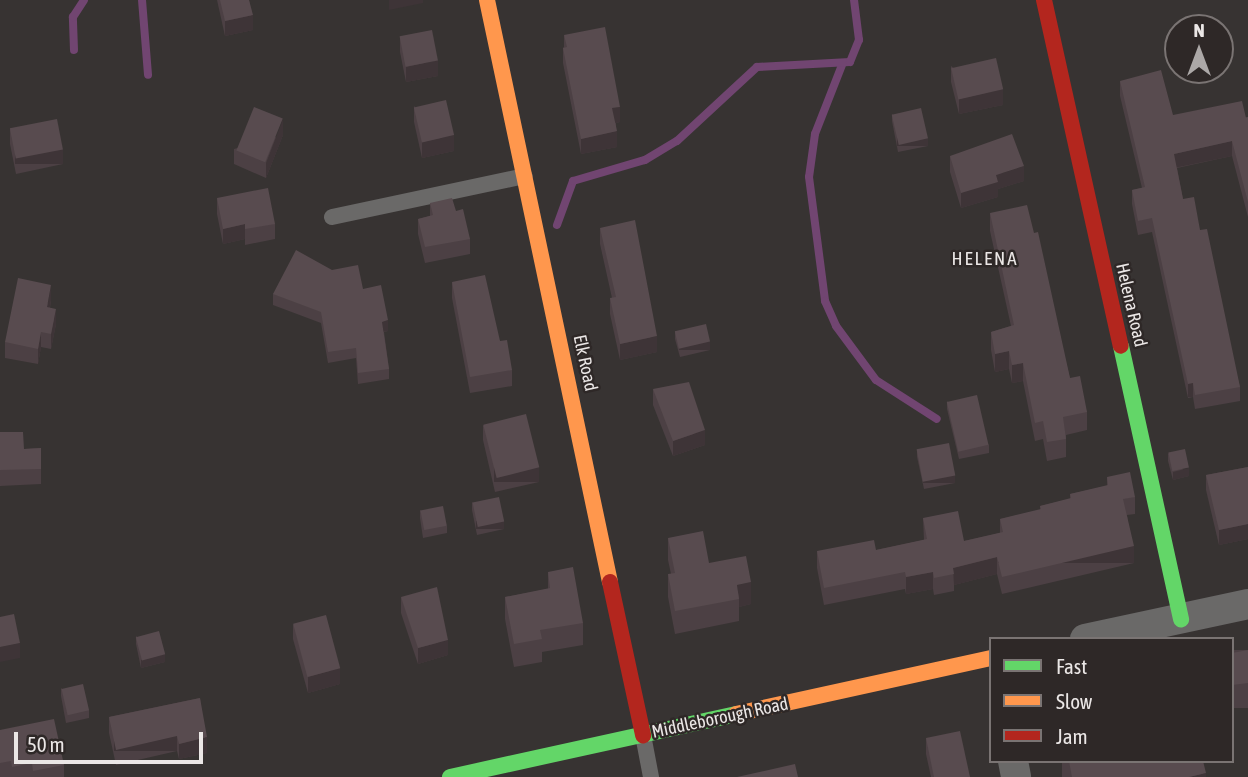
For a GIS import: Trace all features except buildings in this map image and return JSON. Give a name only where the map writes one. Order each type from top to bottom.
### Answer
[{"type":"street","name":"Elk Road","points":[[487,0],[643,735]]},
{"type":"street","name":"Helena Road","points":[[1044,0],[1181,619]]},
{"type":"street","points":[[1095,637],[1248,604]]},
{"type":"street","name":"Middleborough Road","points":[[450,777],[989,659]]},
{"type":"lane","points":[[332,217],[526,176]]},
{"type":"lane","points":[[643,735],[651,777]]},
{"type":"waterway","points":[[74,50],[73,17],[84,0]]},
{"type":"waterway","points":[[142,0],[148,75]]},
{"type":"waterway","points":[[557,225],[573,181],[645,160],[677,141],[757,67],[850,62],[859,40],[854,0]]},
{"type":"waterway","points":[[842,65],[815,134],[809,177],[825,301],[836,326],[876,380],[937,419]]},
{"type":"traffic: fast","points":[[1121,346],[1181,619]]},
{"type":"traffic: fast","points":[[450,777],[736,714]]},
{"type":"traffic: slow","points":[[487,0],[610,582]]},
{"type":"traffic: slow","points":[[736,714],[989,658]]},
{"type":"traffic: jam","points":[[1044,0],[1121,346]]},
{"type":"traffic: jam","points":[[610,582],[643,735]]},
{"type":"district","name":"HELENA","points":[[985,259]]}]
